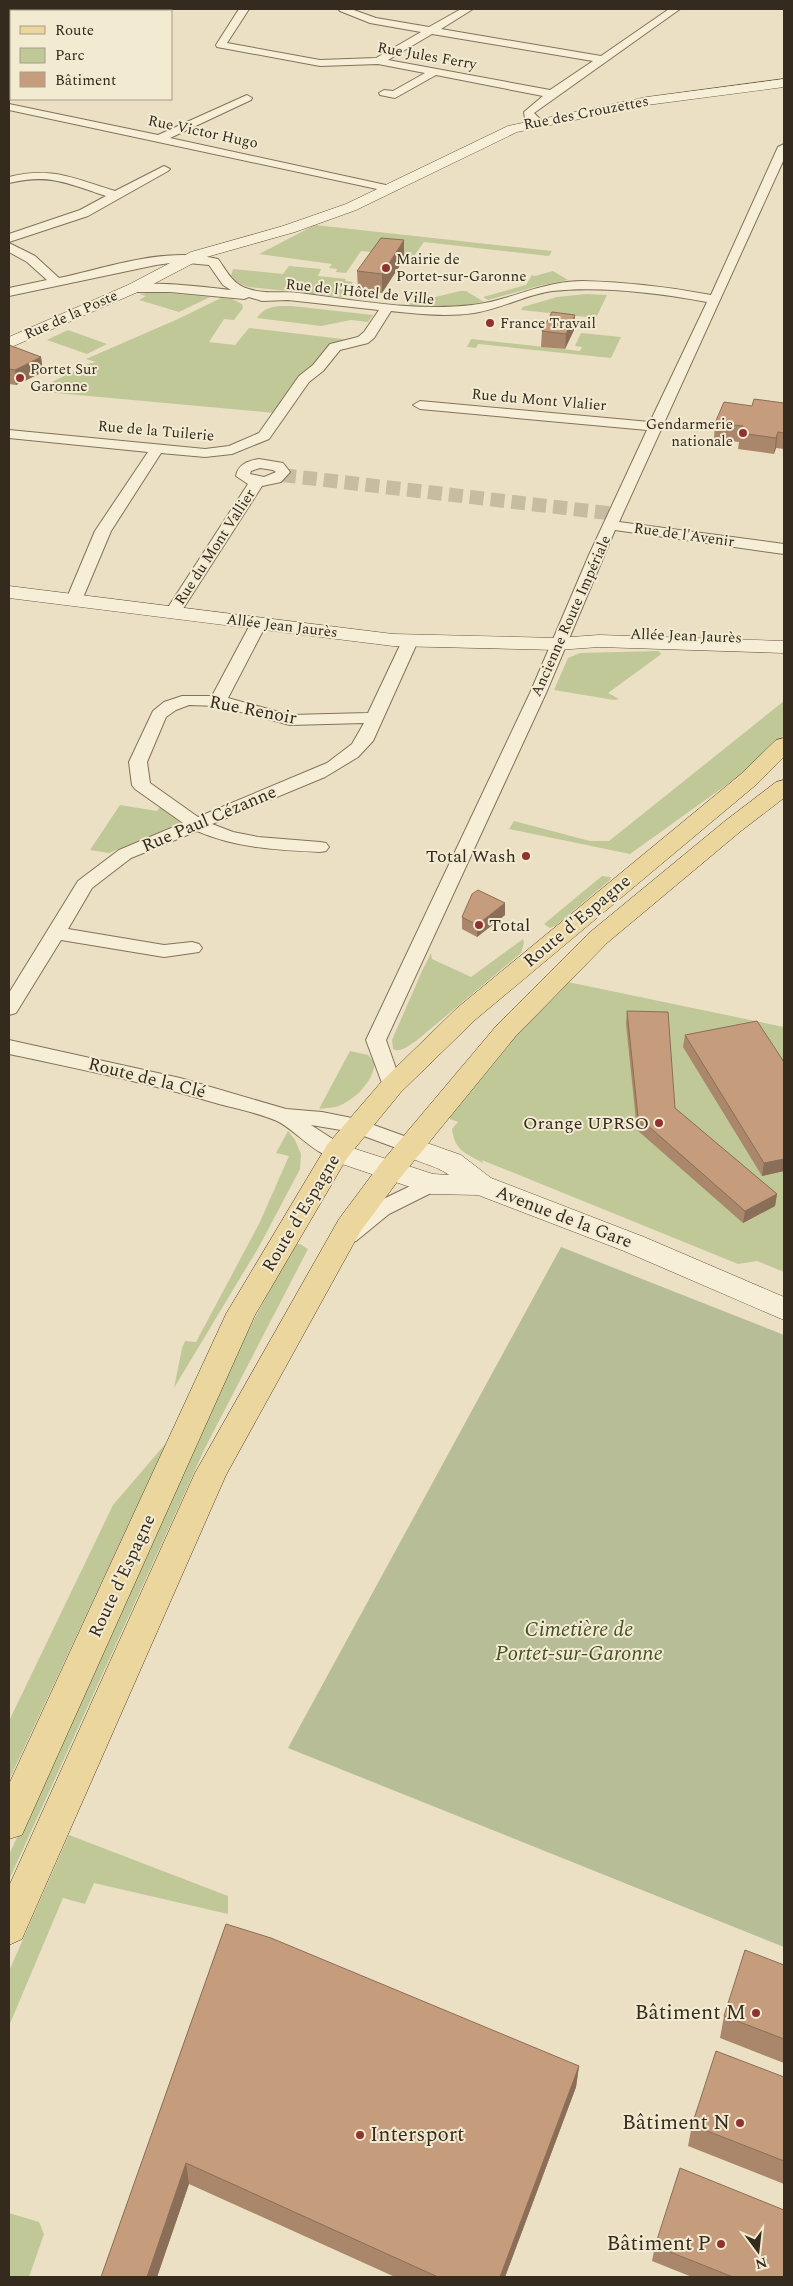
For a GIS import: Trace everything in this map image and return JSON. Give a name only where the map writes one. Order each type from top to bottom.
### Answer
[{"type":"main road","name":"Route d'Espagne","points":[[9,1823],[241,1314],[337,1152],[392,1086],[466,1014],[684,831],[749,779],[784,745]]},
{"type":"main road","name":"Route d'Espagne","points":[[9,1927],[211,1473],[349,1226],[410,1146],[506,1031],[598,938],[733,826],[784,787]]},
{"type":"street","name":"Rue Jules Ferry","points":[[244,9],[221,45],[320,63],[378,61],[552,94]]},
{"type":"street","points":[[343,9],[374,21],[602,59]]},
{"type":"street","points":[[378,61],[468,9]]},
{"type":"street","points":[[538,122],[529,116],[529,112],[675,9]]},
{"type":"street","points":[[384,93],[395,95],[434,72]]},
{"type":"street","name":"Rue des Crouzettes","points":[[9,292],[163,260],[191,265],[351,207],[513,129],[538,122],[680,95],[784,84]]},
{"type":"street","points":[[160,138],[247,98]]},
{"type":"street","name":"Rue Victor Hugo","points":[[9,107],[361,181],[391,189]]},
{"type":"street","name":"Ancienne Route Impériale","points":[[392,1086],[376,1040],[538,693],[557,644],[714,299],[780,166],[784,147]]},
{"type":"street","points":[[9,238],[84,214],[164,169]]},
{"type":"street","points":[[9,180],[29,175],[51,175],[115,195]]},
{"type":"street","name":"Rue des Crouzettes","points":[[218,266],[242,257],[289,229]]},
{"type":"street","points":[[9,247],[31,259],[56,282]]},
{"type":"street","points":[[191,265],[206,260],[218,266]]},
{"type":"street","name":"Rue de la Poste","points":[[9,343],[134,288],[174,268],[191,265]]},
{"type":"street","name":"Rue des Crouzettes","points":[[130,266],[174,268]]},
{"type":"street","name":"Rue de l'Hôtel de Ville","points":[[218,266],[221,276],[227,282],[238,289],[262,297]]},
{"type":"street","name":"Rue de la Poste","points":[[134,288],[197,275],[218,266]]},
{"type":"street","name":"Rue de l'Hôtel de Ville","points":[[205,280],[231,294]]},
{"type":"street","name":"Rue de l'Hôtel de Ville","points":[[134,288],[170,288],[262,297],[286,302],[386,310],[432,317],[469,315],[559,291],[589,290],[678,298],[714,299]]},
{"type":"street","name":"Rue de la Tuilerie","points":[[9,434],[205,454],[217,453],[258,440],[268,432],[304,379],[318,368],[335,347],[363,340],[369,335],[386,310]]},
{"type":"street","name":"Rue du Mont Vlalier","points":[[420,405],[656,427]]},
{"type":"street","points":[[74,600],[102,531],[157,448]]},
{"type":"street","name":"Rue du Mont Vallier","points":[[173,612],[257,482]]},
{"type":"street","name":"Rue de l'Avenir","points":[[611,525],[784,549]]},
{"type":"street","name":"Rue de l'Avenir","points":[[758,545],[784,533]]},
{"type":"street","name":"Allée Jean Jaurès","points":[[9,592],[410,641],[557,644],[600,641],[784,646]]},
{"type":"street","points":[[218,701],[259,623]]},
{"type":"street","name":"Rue Paul Cézanne","points":[[9,1009],[85,885],[125,854],[337,766],[354,753],[364,741],[410,641]]},
{"type":"street","name":"Rue Renoir","points":[[320,846],[285,845],[221,834],[198,824],[141,785],[138,762],[159,715],[170,706],[188,700],[218,701],[290,720],[375,718]]},
{"type":"street","points":[[56,933],[164,951],[192,948]]},
{"type":"street","name":"Route de la Clé","points":[[9,1047],[180,1085],[285,1116],[362,1121],[410,1146]]},
{"type":"street","name":"Route de la Clé","points":[[285,1116],[337,1152]]},
{"type":"street","points":[[410,1146],[450,1162],[481,1185]]},
{"type":"street","name":"Avenue de la Gare","points":[[337,1152],[430,1184],[481,1185],[634,1244],[784,1310]]},
{"type":"street","name":"Route d'Espagne","points":[[340,1242],[381,1209],[430,1184]]},
{"type":"green space","points":[[19,9],[113,9],[110,10],[14,10]]},
{"type":"green space","points":[[9,11],[10,11],[9,46]]},
{"type":"green space","points":[[315,225],[552,251],[549,256],[424,242],[414,256],[361,251],[346,273],[336,272],[337,269],[329,268],[332,264],[259,254]]},
{"type":"green space","points":[[289,266],[321,269],[318,276],[346,279],[345,281],[353,282],[342,297],[249,287],[238,283],[231,276],[233,269],[283,274]]},
{"type":"green space","points":[[553,271],[568,280],[488,300],[483,297],[526,285],[532,275],[535,276]]},
{"type":"green space","points":[[466,291],[484,302],[447,308],[409,305],[411,303]]},
{"type":"green space","points":[[156,292],[210,297],[179,312],[139,300],[146,296],[139,294]]},
{"type":"green space","points":[[586,294],[607,295],[596,318],[521,310],[523,307],[557,297]]},
{"type":"green space","points":[[221,298],[232,299],[242,304],[243,308],[234,320],[224,319],[209,342],[235,345],[249,328],[351,340],[336,343],[275,413],[34,391],[88,364],[96,362],[86,359]]},
{"type":"green space","points":[[292,306],[373,315],[368,322],[351,320],[321,326],[257,318],[269,308]]},
{"type":"green space","points":[[68,330],[107,344],[87,354],[47,340]]},
{"type":"green space","points":[[581,333],[621,337],[611,358],[478,344],[476,348],[467,347],[471,339],[580,351],[582,347],[575,346]]},
{"type":"green space","points":[[658,651],[661,653],[660,655],[608,693],[619,699],[614,700],[554,690],[568,658],[580,653]]},
{"type":"green space","points":[[784,701],[784,735],[750,768],[630,854],[509,829],[514,821],[590,841],[609,841]]},
{"type":"green space","points":[[120,805],[157,811],[160,807],[179,820],[180,823],[109,853],[90,850]]},
{"type":"green space","points":[[602,876],[611,877],[610,880],[555,926],[550,928],[544,924]]},
{"type":"green space","points":[[523,939],[524,943],[521,953],[416,1041],[402,1050],[393,1049],[392,1040],[431,953],[432,959],[471,977]]},
{"type":"green space","points":[[563,981],[784,1027],[784,1272],[757,1261],[738,1264],[482,1160],[483,1163],[466,1154],[458,1147],[452,1129],[458,1122],[445,1117]]},
{"type":"green space","points":[[350,1051],[368,1055],[375,1063],[371,1077],[362,1090],[343,1104],[336,1107],[319,1109]]},
{"type":"green space","points":[[288,1131],[295,1140],[301,1154],[300,1169],[260,1245],[174,1388],[185,1341],[196,1342],[259,1224],[289,1156],[276,1153]]},
{"type":"green space","points":[[294,1244],[300,1244],[308,1249],[205,1448],[9,1880],[9,1855],[243,1341]]},
{"type":"green space","name":"Cimetière de Portet-sur-Garonne","points":[[561,1247],[784,1335],[784,1947],[288,1748]]},
{"type":"green space","points":[[167,1442],[9,1780],[9,1721],[113,1505]]},
{"type":"green space","points":[[69,1835],[228,1896],[228,1914],[94,1883],[85,1904],[63,1898],[9,2026],[9,1971]]},
{"type":"green space","points":[[9,2213],[39,2222],[44,2234],[29,2277],[9,2277]]},
{"type":"building","points":[[381,238],[404,240],[382,274],[357,271]]},
{"type":"building","points":[[552,312],[575,315],[566,334],[542,331]]},
{"type":"building","points":[[9,345],[41,357],[15,370],[9,369]]},
{"type":"building","points":[[754,399],[784,403],[784,433],[778,432],[776,438],[740,433],[743,426],[715,423],[724,402],[752,406]]},
{"type":"building","points":[[478,890],[505,903],[477,925],[462,917],[472,894]]},
{"type":"building","points":[[627,1011],[668,1012],[675,1108],[777,1194],[745,1211],[638,1117]]},
{"type":"building","points":[[757,1021],[784,1062],[784,1159],[764,1163],[685,1035]]},
{"type":"building","name":"Intersport","points":[[226,1924],[271,1938],[579,2066],[500,2277],[438,2277],[186,2163],[147,2277],[101,2277]]},
{"type":"building","name":"Bâtiment M","points":[[745,1950],[784,1965],[784,2039],[724,2016]]},
{"type":"building","name":"Bâtiment N","points":[[716,2051],[784,2077],[784,2161],[692,2125]]},
{"type":"building","name":"Bâtiment P","points":[[680,2168],[784,2210],[784,2277],[733,2277],[655,2246]]},
{"type":"tunnel","points":[[282,475],[616,514]]},
{"type":"place","name":"Mairie de Portet-sur-Garonne","points":[[386,268]]},
{"type":"place","name":"France Travail","points":[[490,323]]},
{"type":"place","name":"Portet Sur Garonne","points":[[20,378]]},
{"type":"place","name":"Gendarmerie nationale","points":[[743,433]]},
{"type":"place","name":"Total Wash","points":[[526,856]]},
{"type":"place","name":"Total","points":[[479,925]]},
{"type":"place","name":"Orange UPRSO","points":[[659,1123]]},
{"type":"place","name":"Bâtiment M","points":[[756,2013]]},
{"type":"place","name":"Bâtiment N","points":[[740,2123]]},
{"type":"place","name":"Intersport","points":[[360,2135]]},
{"type":"place","name":"Bâtiment P","points":[[721,2244]]}]
